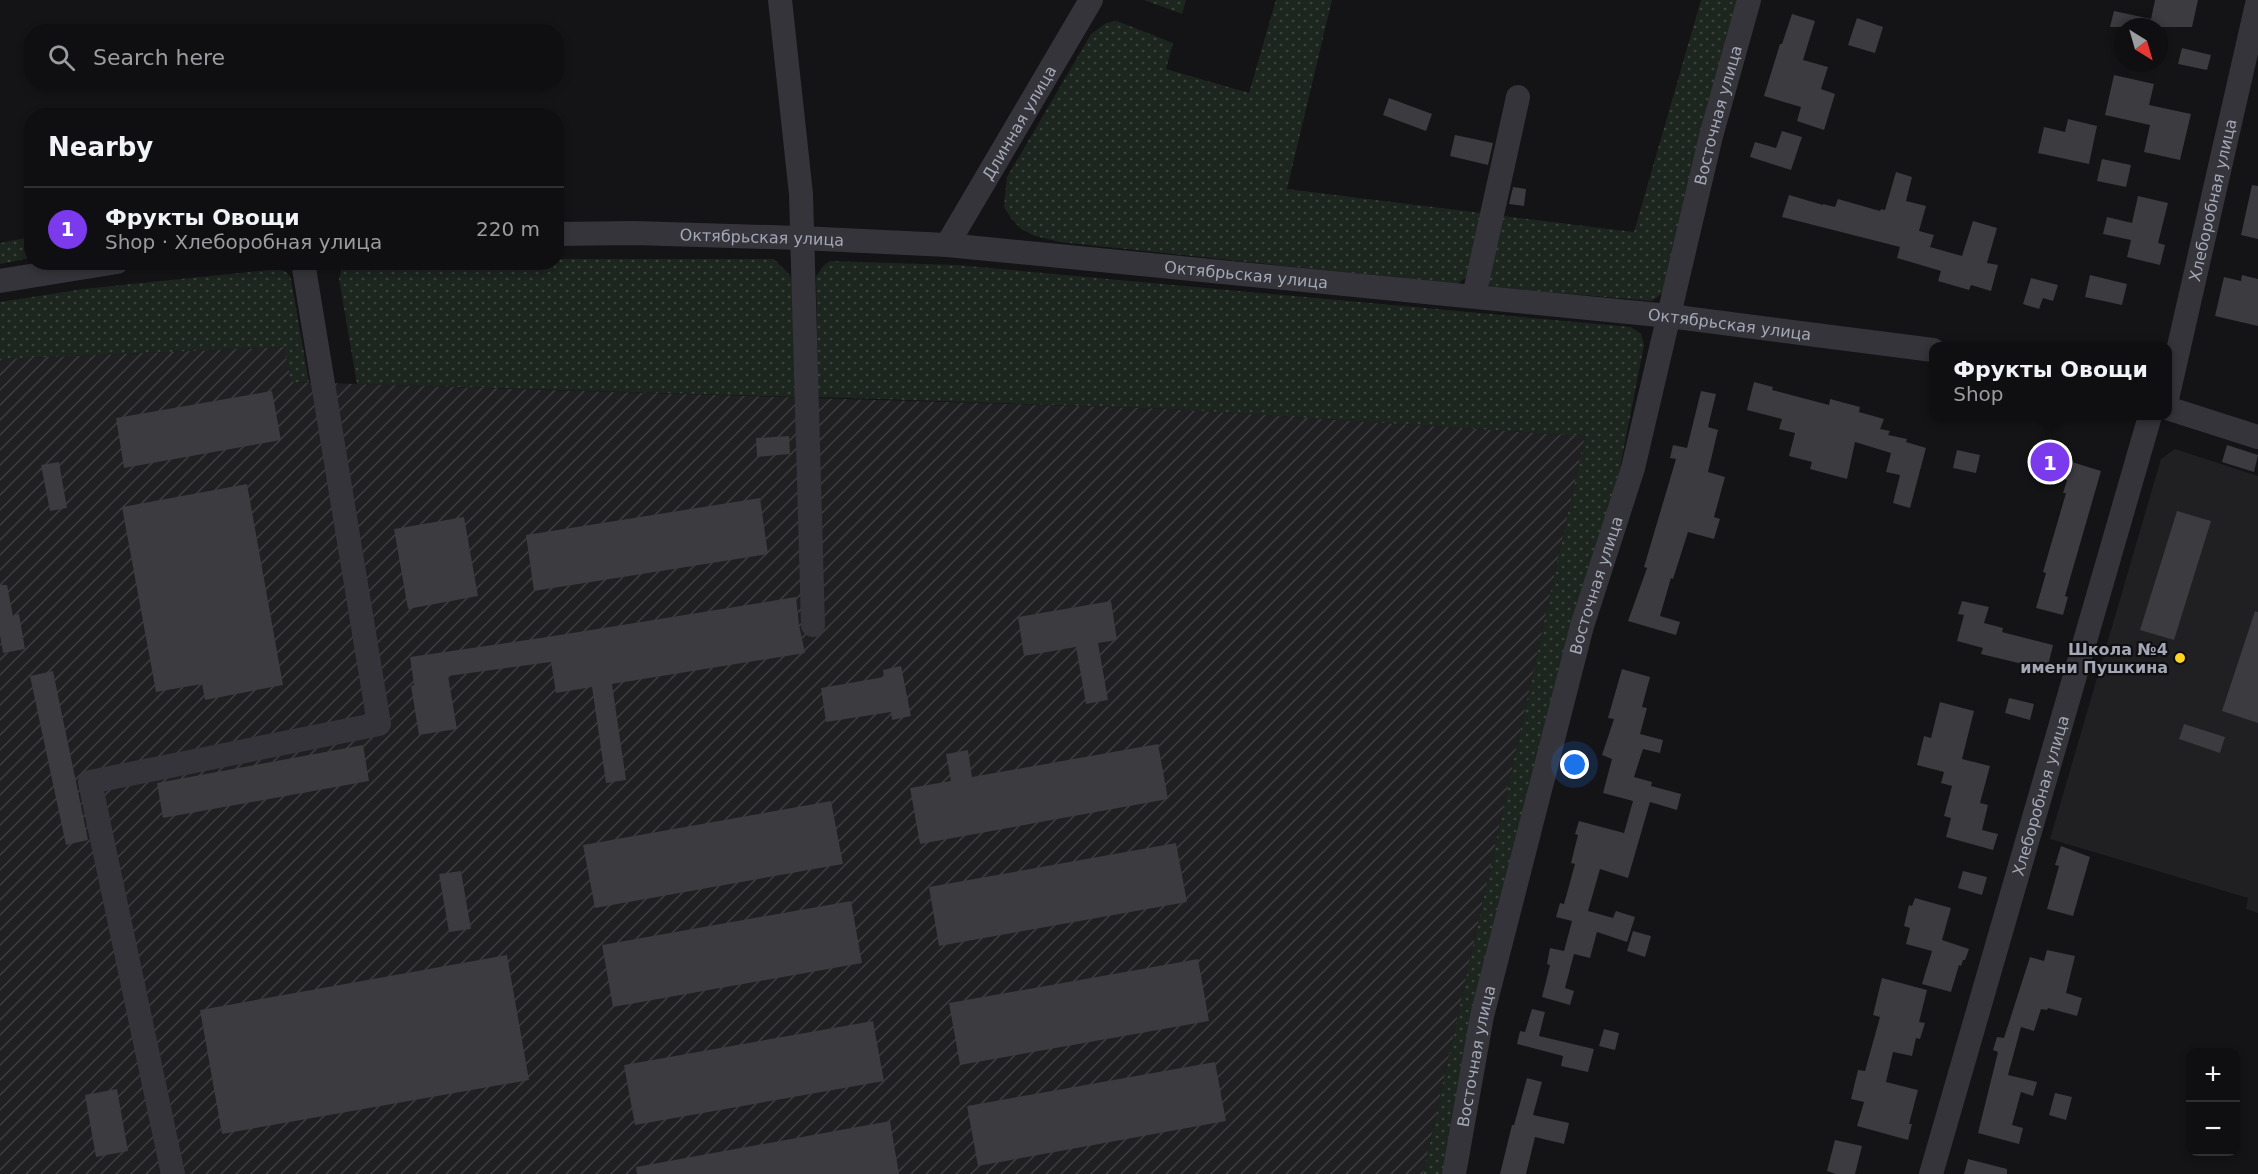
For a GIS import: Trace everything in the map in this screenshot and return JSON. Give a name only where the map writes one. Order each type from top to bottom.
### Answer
[{"type":"street","points":[[780,0],[801,194],[813,625]]},
{"type":"street","name":"Длинная улица","points":[[948,244],[1091,0]]},
{"type":"street","name":"Восточная улица","points":[[1454,1174],[1485,1005],[1582,626],[1634,468],[1711,136],[1749,0]]},
{"type":"street","name":"Хлеборобная улица","points":[[2172,377],[2258,0]]},
{"type":"street","points":[[1474,296],[1518,97]]},
{"type":"street","name":"Октябрьская улица","points":[[564,234],[634,233],[948,244],[1670,316],[1929,349]]},
{"type":"street","points":[[0,281],[68,270]]},
{"type":"street","points":[[172,1174],[90,782],[379,724],[304,270]]},
{"type":"street","points":[[2172,410],[2258,438]]},
{"type":"street","name":"Хлеборобная улица","points":[[1931,1174],[2149,420]]},
{"type":"shaded area","points":[[1144,0],[1186,0],[1182,14]]},
{"type":"shaded area","points":[[1276,0],[1332,0],[1287,189],[1482,213],[1467,277],[1457,284],[1060,242],[1035,236],[1021,229],[1011,218],[1004,207],[1007,177],[1091,34],[1106,23],[1117,21],[1173,43],[1166,69],[1249,93]]},
{"type":"shaded area","points":[[1701,0],[1743,0],[1665,291],[1652,301],[1490,287],[1487,279],[1503,216],[1634,232]]},
{"type":"shaded area","points":[[24,238],[24,259],[0,264],[0,243]]},
{"type":"shaded area","points":[[564,259],[774,259],[789,274],[793,283],[796,397],[357,384],[339,279],[341,270],[564,270]]},
{"type":"shaded area","points":[[830,261],[957,265],[1631,327],[1641,334],[1644,345],[1620,468],[1566,662],[1447,1174],[1423,1174],[1585,436],[1172,409],[818,397],[816,277],[823,266]]},
{"type":"shaded area","points":[[269,270],[287,272],[291,279],[309,382],[291,382],[284,347],[0,359],[0,302],[83,289]]},
{"type":"shaded area","points":[[284,347],[292,382],[1172,409],[1585,436],[1423,1174],[0,1174],[0,359]]},
{"type":"shaded area","name":"Школа №4 имени Пушкина","points":[[2175,449],[2258,476],[2258,913],[2246,909],[2248,898],[2050,839],[2161,459]]},
{"type":"building","points":[[2155,0],[2198,0],[2192,27],[2168,27],[2168,18],[2151,18]]},
{"type":"building","points":[[2114,11],[2146,18],[2114,18],[2114,27],[2110,27]]},
{"type":"building","points":[[1792,14],[1815,21],[1803,60],[1828,67],[1821,89],[1835,94],[1824,130],[1797,121],[1801,107],[1764,96]]},
{"type":"building","points":[[1857,18],[1883,27],[1875,53],[1848,45]]},
{"type":"building","points":[[2182,48],[2211,55],[2207,70],[2178,64]]},
{"type":"building","points":[[2114,75],[2154,84],[2149,105],[2191,114],[2180,160],[2144,152],[2150,125],[2105,115]]},
{"type":"building","points":[[1389,98],[1432,114],[1426,131],[1383,115]]},
{"type":"building","points":[[2068,119],[2097,126],[2089,164],[2038,153],[2044,127],[2065,132]]},
{"type":"building","points":[[1782,131],[1802,137],[1791,170],[1750,157],[1755,142],[1776,148]]},
{"type":"building","points":[[1455,135],[1493,143],[1488,165],[1450,156]]},
{"type":"building","points":[[2102,159],[2131,165],[2126,187],[2097,181]]},
{"type":"building","points":[[1896,172],[1912,177],[1906,201],[1926,206],[1919,231],[1934,235],[1930,247],[1962,256],[1973,221],[1997,228],[1987,263],[1998,265],[1991,291],[1971,285],[1969,290],[1938,281],[1941,271],[1897,258],[1900,247],[1782,217],[1789,195],[1835,207],[1838,199],[1880,211],[1885,210]]},
{"type":"building","points":[[2252,185],[2258,186],[2258,239],[2241,235]]},
{"type":"building","points":[[1513,187],[1526,189],[1524,206],[1509,204]]},
{"type":"building","points":[[2138,196],[2168,203],[2158,243],[2165,245],[2160,265],[2127,257],[2131,240],[2103,234],[2107,217],[2132,223]]},
{"type":"building","points":[[2090,275],[2127,284],[2122,305],[2085,297]]},
{"type":"building","points":[[2242,275],[2258,279],[2258,326],[2215,316],[2224,277],[2241,281]]},
{"type":"building","points":[[2031,278],[2058,285],[2053,301],[2043,298],[2039,309],[2023,304]]},
{"type":"building","points":[[1754,382],[1773,387],[1772,390],[1829,405],[1830,399],[1860,407],[1859,412],[1884,419],[1880,429],[1890,431],[1888,435],[1907,439],[1906,442],[1926,448],[1910,508],[1893,503],[1900,475],[1886,472],[1891,453],[1855,442],[1847,479],[1810,469],[1812,462],[1789,456],[1795,433],[1779,429],[1782,419],[1747,410]]},
{"type":"building","points":[[272,391],[281,440],[124,468],[116,418]]},
{"type":"building","points":[[1701,391],[1716,394],[1708,427],[1718,430],[1708,472],[1725,477],[1714,517],[1720,519],[1714,539],[1688,532],[1673,579],[1671,578],[1660,616],[1680,622],[1676,635],[1628,621],[1647,568],[1644,567],[1676,459],[1670,458],[1673,445],[1687,448]]},
{"type":"building","points":[[789,436],[790,454],[757,457],[756,438]]},
{"type":"building","points":[[2227,445],[2258,455],[2254,472],[2222,462]]},
{"type":"building","points":[[2045,449],[2060,454],[2059,458],[2101,471],[2065,596],[2068,597],[2063,615],[2036,608],[2046,573],[2043,572],[2066,493],[2063,493],[2067,480],[2039,473]]},
{"type":"building","points":[[1957,450],[1980,455],[1976,473],[1953,468]]},
{"type":"building","points":[[59,462],[67,508],[50,511],[41,465]]},
{"type":"building","points":[[247,484],[283,685],[205,700],[202,684],[156,692],[122,507]]},
{"type":"building","points":[[760,498],[768,554],[534,591],[526,535]]},
{"type":"building","points":[[2177,511],[2211,521],[2174,640],[2140,630]]},
{"type":"building","points":[[464,517],[478,596],[408,609],[394,529]]},
{"type":"building","points":[[0,585],[7,585],[13,616],[19,614],[25,649],[3,653],[0,635]]},
{"type":"building","points":[[796,597],[805,653],[612,684],[626,780],[606,783],[592,687],[556,693],[551,662],[448,676],[457,729],[419,735],[411,686],[414,685],[410,657]]},
{"type":"building","points":[[1111,601],[1117,640],[1098,643],[1108,700],[1086,704],[1076,647],[1024,656],[1018,617]]},
{"type":"building","points":[[1962,601],[1989,607],[1984,623],[2003,628],[2002,632],[2053,645],[2047,670],[1981,654],[1983,648],[1957,641],[1964,615],[1958,614]]},
{"type":"building","points":[[2255,611],[2258,612],[2258,723],[2222,711]]},
{"type":"building","points":[[901,666],[911,716],[892,720],[891,712],[826,722],[821,688],[884,677],[883,670]]},
{"type":"building","points":[[1622,669],[1650,677],[1642,707],[1647,708],[1640,734],[1663,740],[1660,753],[1643,749],[1634,777],[1652,782],[1651,786],[1681,794],[1677,810],[1650,802],[1628,878],[1600,869],[1588,911],[1613,918],[1616,911],[1635,917],[1627,942],[1597,932],[1590,958],[1574,954],[1565,988],[1574,991],[1570,1005],[1542,997],[1550,965],[1547,964],[1550,948],[1564,951],[1572,921],[1556,917],[1560,903],[1564,904],[1575,864],[1571,863],[1579,821],[1624,833],[1633,801],[1603,793],[1612,759],[1602,755],[1614,719],[1608,718]]},
{"type":"building","points":[[53,671],[88,840],[66,845],[30,676]]},
{"type":"building","points":[[2009,698],[2034,704],[2030,720],[2005,713]]},
{"type":"building","points":[[1940,702],[1974,711],[1962,759],[1990,766],[1980,803],[1988,805],[1982,830],[1998,834],[1993,850],[1946,837],[1951,818],[1944,816],[1952,786],[1941,783],[1944,772],[1917,765],[1924,736],[1931,738]]},
{"type":"building","points":[[2184,724],[2225,737],[2220,753],[2179,739]]},
{"type":"building","points":[[1158,744],[1168,799],[920,844],[910,788],[951,781],[946,754],[968,750],[972,777]]},
{"type":"building","points":[[363,745],[369,781],[163,818],[157,783]]},
{"type":"building","points":[[831,801],[843,864],[595,908],[583,845]]},
{"type":"building","points":[[1176,843],[1187,902],[939,946],[929,887]]},
{"type":"building","points":[[2061,846],[2090,857],[2073,916],[2047,909],[2059,866],[2055,865]]},
{"type":"building","points":[[461,871],[471,929],[449,932],[439,874]]},
{"type":"building","points":[[1963,871],[1987,877],[1982,895],[1958,888]]},
{"type":"building","points":[[1915,898],[1951,908],[1942,940],[1969,949],[1965,960],[1961,966],[1959,965],[1951,992],[1922,984],[1932,951],[1906,944],[1910,928],[1904,926],[1909,905],[1912,906]]},
{"type":"building","points":[[851,901],[862,963],[613,1007],[602,945]]},
{"type":"building","points":[[1633,931],[1651,936],[1645,957],[1627,951]]},
{"type":"building","points":[[2047,950],[2075,956],[2066,993],[2082,998],[2077,1016],[2048,1008],[2047,1010],[2041,1009],[2034,1031],[2021,1027],[2008,1075],[2037,1082],[2033,1096],[2021,1092],[2012,1125],[2023,1128],[2019,1144],[1978,1133],[1998,1052],[1993,1050],[1997,1037],[2004,1038],[2030,957],[2044,961]]},
{"type":"building","points":[[507,955],[529,1080],[222,1134],[200,1010]]},
{"type":"building","points":[[1198,959],[1209,1021],[960,1065],[949,1003]]},
{"type":"building","points":[[1882,978],[1927,990],[1919,1022],[1925,1023],[1920,1039],[1916,1038],[1912,1056],[1893,1052],[1886,1082],[1918,1090],[1909,1124],[1912,1124],[1908,1140],[1857,1126],[1864,1102],[1851,1099],[1858,1070],[1865,1071],[1880,1017],[1873,1015]]},
{"type":"building","points":[[1532,1009],[1545,1012],[1539,1036],[1594,1049],[1588,1072],[1561,1066],[1563,1056],[1517,1044],[1520,1031],[1525,1032]]},
{"type":"building","points":[[873,1021],[884,1081],[635,1125],[624,1065]]},
{"type":"building","points":[[1604,1029],[1619,1033],[1615,1050],[1599,1046]]},
{"type":"building","points":[[1215,1062],[1226,1121],[978,1166],[967,1106]]},
{"type":"building","points":[[1527,1078],[1542,1082],[1533,1115],[1569,1123],[1564,1144],[1535,1137],[1526,1174],[1500,1174],[1512,1125],[1514,1125]]},
{"type":"building","points":[[117,1089],[128,1151],[96,1157],[85,1095]]},
{"type":"building","points":[[2055,1093],[2072,1097],[2066,1120],[2049,1115]]},
{"type":"building","points":[[890,1121],[899,1174],[637,1174],[636,1167]]},
{"type":"building","points":[[1835,1140],[1862,1146],[1855,1174],[1836,1174],[1827,1171]]},
{"type":"building","points":[[1968,1159],[2007,1169],[2007,1174],[1964,1174]]},
{"type":"place","name":"Фрукты Овощи","points":[[2050,462]]},
{"type":"place","name":"Школа №4 имени Пушкина","points":[[2180,658]]}]
